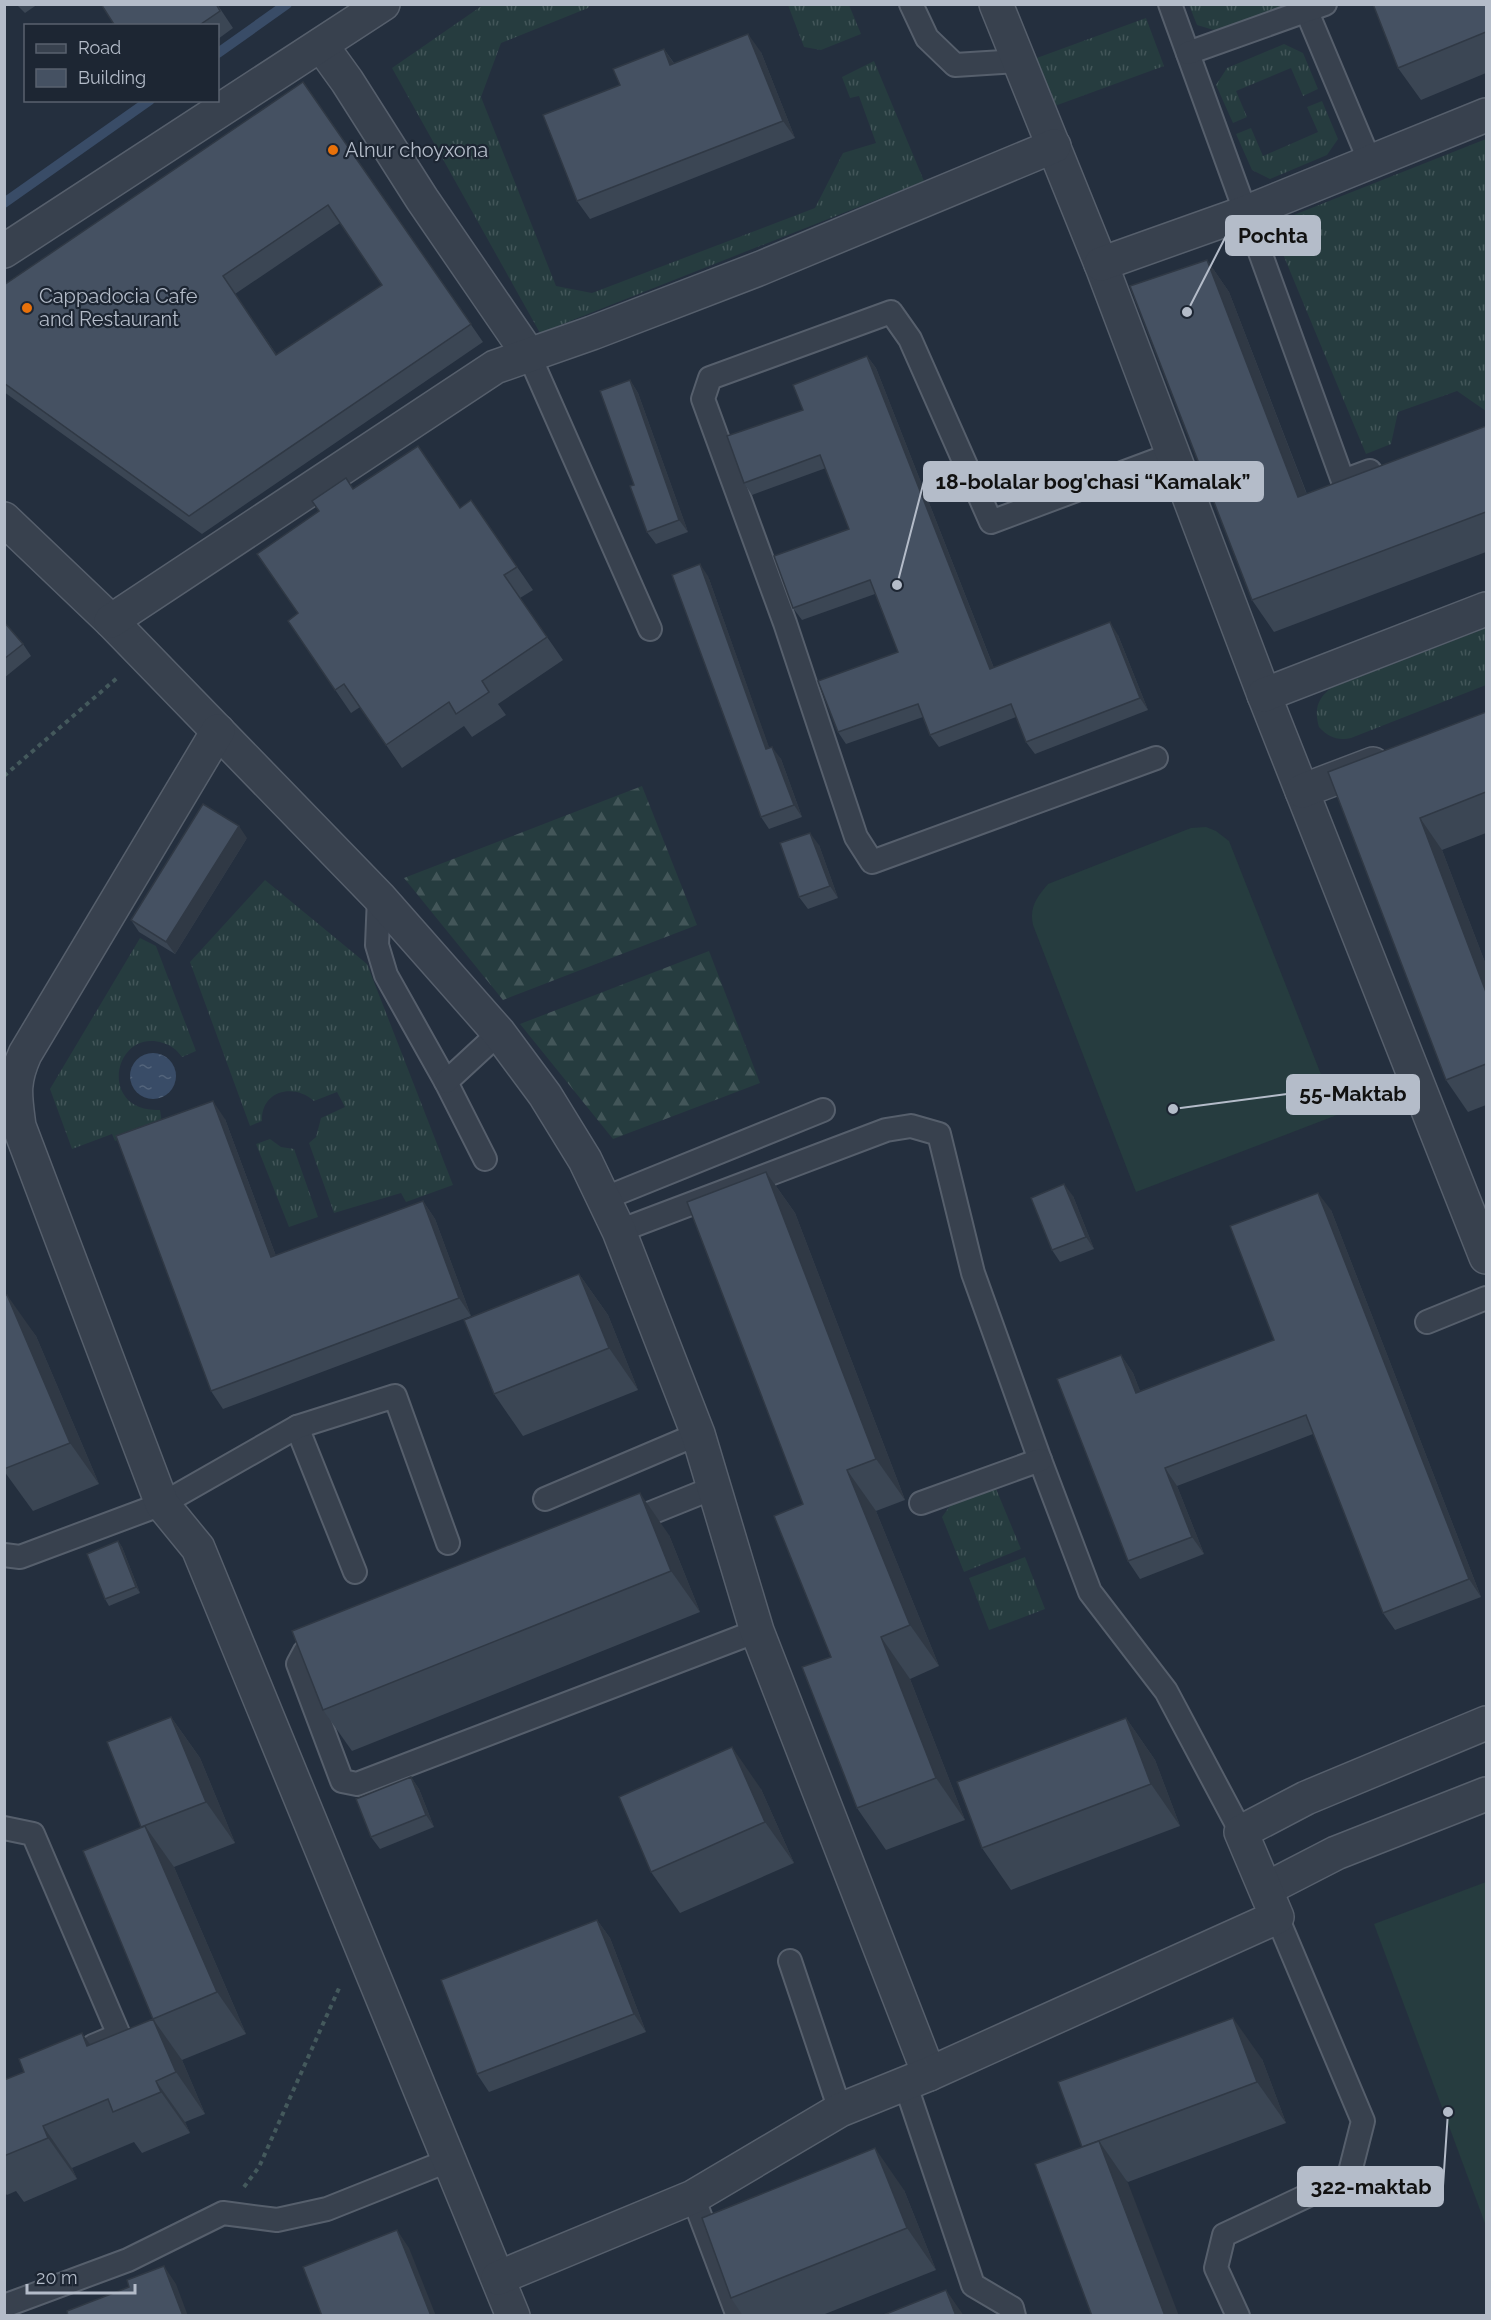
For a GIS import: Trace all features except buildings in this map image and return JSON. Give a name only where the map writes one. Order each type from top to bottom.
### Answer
[{"type":"street","points":[[4,251],[383,4]]},
{"type":"street","points":[[996,4],[1101,264],[1302,791],[1483,1236]]},
{"type":"street","points":[[321,45],[347,81],[422,199],[529,355]]},
{"type":"street","points":[[1101,264],[1247,212],[1486,115]]},
{"type":"street","points":[[111,621],[495,366],[761,268],[1054,146]]},
{"type":"street","points":[[4,519],[144,654],[380,897],[499,1033],[545,1095],[585,1160],[620,1231],[698,1434],[757,1632],[917,2079]]},
{"type":"street","points":[[1264,694],[1486,609]]},
{"type":"street","points":[[218,731],[25,1054],[16,1075],[15,1097],[19,1126],[162,1504],[198,1548],[513,2316]]},
{"type":"street","points":[[1302,791],[1400,754]]},
{"type":"street","points":[[1272,1903],[1241,1832],[1306,1798],[1486,1722]]},
{"type":"street","points":[[498,2278],[693,2197],[840,2110],[917,2079],[1272,1903],[1336,1853],[1486,1794]]},
{"type":"lane","points":[[911,4],[927,38],[955,65],[1019,61]]},
{"type":"lane","points":[[1170,4],[1343,481],[1387,465]]},
{"type":"lane","points":[[1188,53],[1316,8],[1370,162]]},
{"type":"lane","points":[[1156,758],[872,862],[856,837],[785,623],[703,399],[710,378],[891,312],[910,339],[991,522],[1173,454]]},
{"type":"lane","points":[[529,355],[650,629]]},
{"type":"lane","points":[[380,897],[377,945],[386,975],[446,1082],[485,1159]]},
{"type":"lane","points":[[446,1082],[499,1033]]},
{"type":"lane","points":[[603,1199],[823,1110]]},
{"type":"lane","points":[[620,1231],[886,1130],[912,1126],[939,1134],[973,1272],[1090,1592],[1166,1691],[1241,1832]]},
{"type":"lane","points":[[1427,1322],[1486,1298]]},
{"type":"lane","points":[[4,1555],[20,1557],[162,1504],[297,1427],[394,1396],[448,1543]]},
{"type":"lane","points":[[297,1427],[355,1572]]},
{"type":"lane","points":[[545,1499],[698,1434]]},
{"type":"lane","points":[[921,1503],[1040,1460]]},
{"type":"lane","points":[[603,1532],[713,1488]]},
{"type":"lane","points":[[349,1634],[305,1651],[298,1664],[342,1781],[357,1784],[757,1632]]},
{"type":"lane","points":[[4,1828],[33,1834],[119,2035],[77,2054]]},
{"type":"lane","points":[[1238,2316],[1215,2268],[1224,2235],[1349,2176],[1363,2121],[1272,1903]]},
{"type":"lane","points":[[790,1961],[840,2110]]},
{"type":"lane","points":[[917,2079],[973,2285],[1012,2308],[1014,2316]]},
{"type":"lane","points":[[4,2306],[128,2260],[223,2213],[277,2220],[327,2209],[450,2160]]},
{"type":"lane","points":[[693,2197],[738,2316]]},
{"type":"path","points":[[4,776],[144,654]]},
{"type":"path","points":[[223,2213],[259,2167],[360,1942]]},
{"type":"green space","points":[[483,5],[590,5],[588,8],[501,43],[481,97],[556,286],[592,293],[815,208],[843,153],[876,143],[859,96],[850,98],[842,77],[874,61],[924,181],[540,333],[392,68]]},
{"type":"green space","points":[[788,5],[849,5],[861,34],[821,50],[804,47]]},
{"type":"green space","points":[[1189,5],[1289,5],[1217,31],[1197,25]]},
{"type":"green space","points":[[1146,18],[1164,66],[1052,107],[1034,59]]},
{"type":"green space","points":[[1284,44],[1303,53],[1318,89],[1303,96],[1291,68],[1236,91],[1247,117],[1233,123],[1216,85],[1227,68]]},
{"type":"green space","points":[[1322,101],[1338,139],[1327,155],[1270,179],[1252,170],[1236,134],[1251,128],[1263,156],[1318,132],[1307,107]]},
{"type":"green space","points":[[1486,139],[1486,411],[1457,391],[1398,412],[1391,444],[1366,454],[1275,235],[1281,220]]},
{"type":"green space","points":[[1486,628],[1486,685],[1351,738],[1333,737],[1319,727],[1318,705],[1331,688]]},
{"type":"green space","points":[[642,786],[697,925],[503,1000],[404,878]]},
{"type":"green space","points":[[1206,827],[1229,841],[1337,1115],[1136,1192],[1033,925],[1032,913],[1037,898],[1048,884],[1191,828]]},
{"type":"green space","points":[[265,880],[367,964],[453,1185],[406,1202],[401,1193],[334,1213],[309,1143],[316,1137],[321,1118],[345,1107],[337,1092],[314,1101],[297,1092],[280,1093],[267,1102],[262,1121],[250,1126],[190,962]]},
{"type":"green space","points":[[140,938],[156,946],[196,1051],[182,1057],[174,1048],[163,1043],[146,1041],[133,1047],[124,1058],[119,1071],[120,1085],[127,1098],[140,1107],[160,1110],[162,1124],[115,1141],[112,1134],[72,1149],[50,1089]]},
{"type":"green space","points":[[709,951],[760,1083],[613,1139],[520,1024]]},
{"type":"green space","points":[[270,1139],[281,1147],[294,1149],[318,1217],[289,1227],[256,1144]]},
{"type":"green space","points":[[994,1484],[1021,1549],[964,1572],[942,1517],[955,1499]]},
{"type":"green space","points":[[1025,1557],[1045,1609],[989,1630],[969,1578]]},
{"type":"green space","points":[[1486,1882],[1486,2226],[1374,1924]]},
{"type":"water","points":[[153,1053],[169,1060],[176,1076],[169,1092],[153,1099],[137,1092],[130,1076],[137,1060]]},
{"type":"waterway","points":[[219,52],[287,4]]},
{"type":"waterway","points":[[4,203],[147,102]]},
{"type":"place","name":"Alnur choyxona","points":[[333,150]]},
{"type":"place","name":"Cappadocia Cafe and Restaurant","points":[[27,308]]},
{"type":"place","name":"Pochta","points":[[1187,312]]},
{"type":"place","name":"18-bolalar bog'chasi “Kamalak”","points":[[897,585]]},
{"type":"place","name":"55-Maktab","points":[[1173,1109]]},
{"type":"place","name":"322-maktab","points":[[1448,2112]]}]
